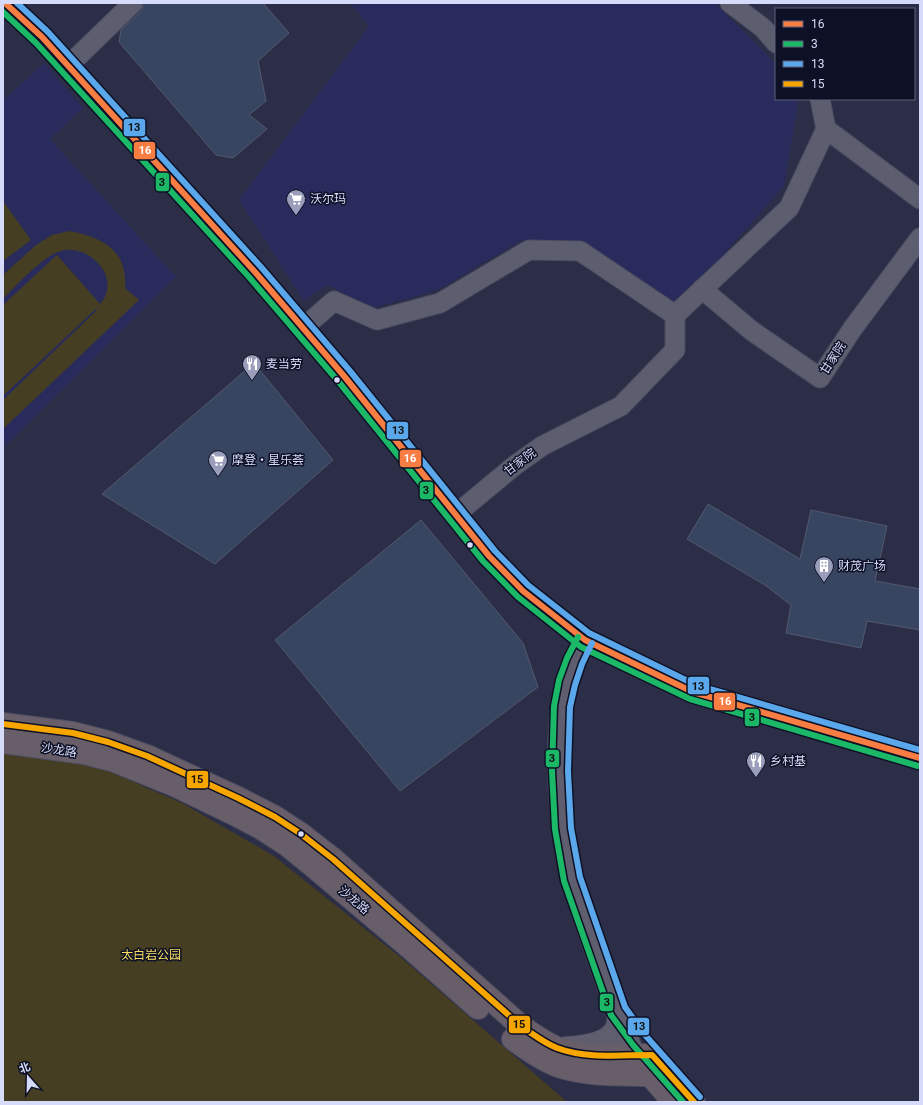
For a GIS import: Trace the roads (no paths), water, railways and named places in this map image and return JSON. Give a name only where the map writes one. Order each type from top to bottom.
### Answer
[{"type":"highway","name":"沙龙路","points":[[3,724],[73,733],[108,742],[147,756],[238,798],[275,817],[301,834],[334,859],[522,1027],[558,1048],[573,1052],[645,1062]]},
{"type":"highway","name":"沙龙路","points":[[3,742],[84,753],[112,760],[176,786],[259,827],[287,845],[314,866],[513,1039],[533,1053],[557,1066],[592,1073],[645,1062]]},
{"type":"highway","points":[[645,1062],[674,1102]]},
{"type":"highway","points":[[645,1062],[694,1102]]},
{"type":"main road","points":[[5,3],[42,37],[255,272],[344,376],[489,556],[523,591],[584,640],[693,692],[920,758]]},
{"type":"main road","points":[[584,640],[574,661],[562,706],[560,771],[563,829],[572,879],[618,1011],[639,1040],[645,1062]]},
{"type":"main road","points":[[558,1048],[577,1048],[606,1039],[614,1032],[618,1025],[618,1011]]},
{"type":"street","points":[[68,66],[133,3]]},
{"type":"street","points":[[730,3],[763,28],[775,42]]},
{"type":"street","points":[[303,328],[334,301],[377,320],[440,302],[530,250],[580,251],[675,315],[789,208],[826,129],[820,100]]},
{"type":"street","points":[[826,129],[920,199]]},
{"type":"street","name":"甘家院","points":[[702,289],[752,331],[820,378],[853,328],[920,238]]},
{"type":"street","name":"甘家院","points":[[455,515],[514,466],[542,446],[621,406],[675,350],[675,315]]},
{"type":"place","name":"沃尔玛","points":[[296,216]]},
{"type":"place","name":"麦当劳","points":[[252,381]]},
{"type":"place","name":"摩登・星乐荟","points":[[218,477]]},
{"type":"place","name":"财茂广场","points":[[824,583]]},
{"type":"place","name":"乡村基","points":[[756,778]]},
{"type":"park label","name":"太白岩公园","points":[[151,955]]}]
